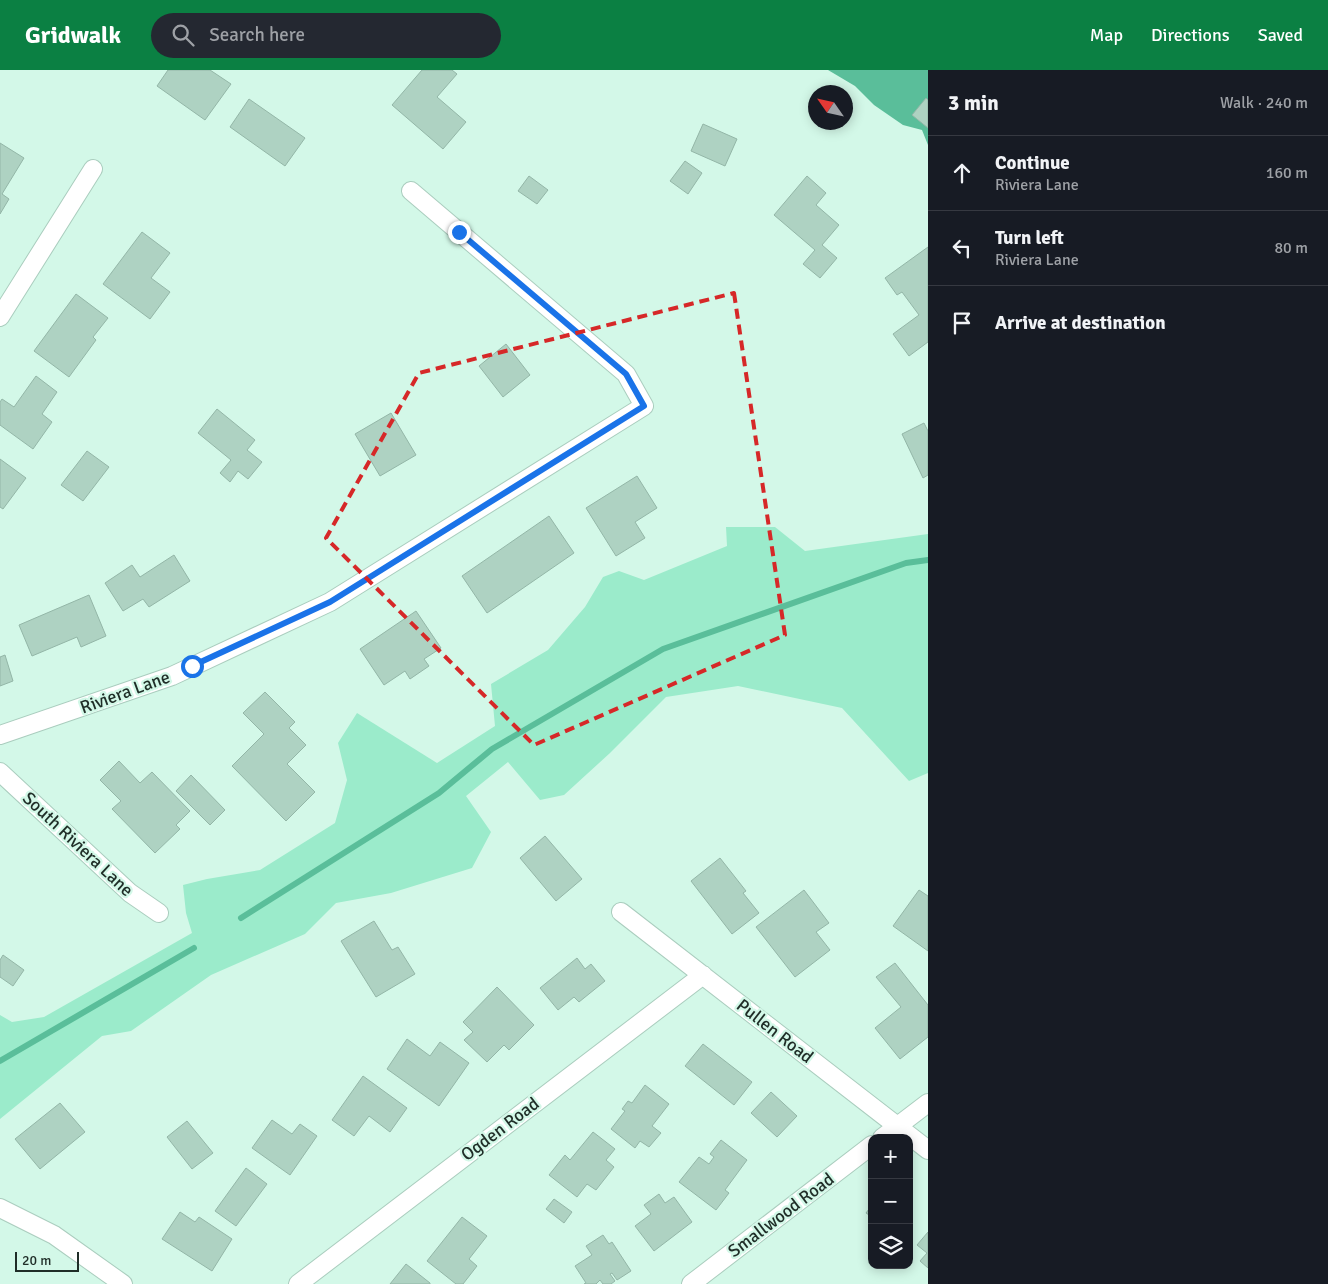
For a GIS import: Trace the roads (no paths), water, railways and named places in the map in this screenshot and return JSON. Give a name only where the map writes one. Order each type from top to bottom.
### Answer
[{"type":"street","points":[[0,317],[7,290],[93,169]]},
{"type":"street","name":"Riviera Lane","points":[[0,735],[172,676],[330,602],[644,406],[626,374],[411,191]]},
{"type":"street","name":"South Riviera Lane","points":[[0,772],[130,893],[159,913]]},
{"type":"street","name":"Pullen Road","points":[[621,912],[928,1150]]},
{"type":"street","name":"Ogden Road","points":[[298,1284],[703,975]]},
{"type":"street","points":[[887,1134],[928,1103]]},
{"type":"street","name":"Smallwood Road","points":[[691,1284],[868,1149]]},
{"type":"street","points":[[0,1208],[54,1235],[123,1284]]},
{"type":"waterway","points":[[241,918],[439,793],[492,749],[663,649],[906,563],[928,560]]},
{"type":"waterway","points":[[0,1061],[194,948]]}]
